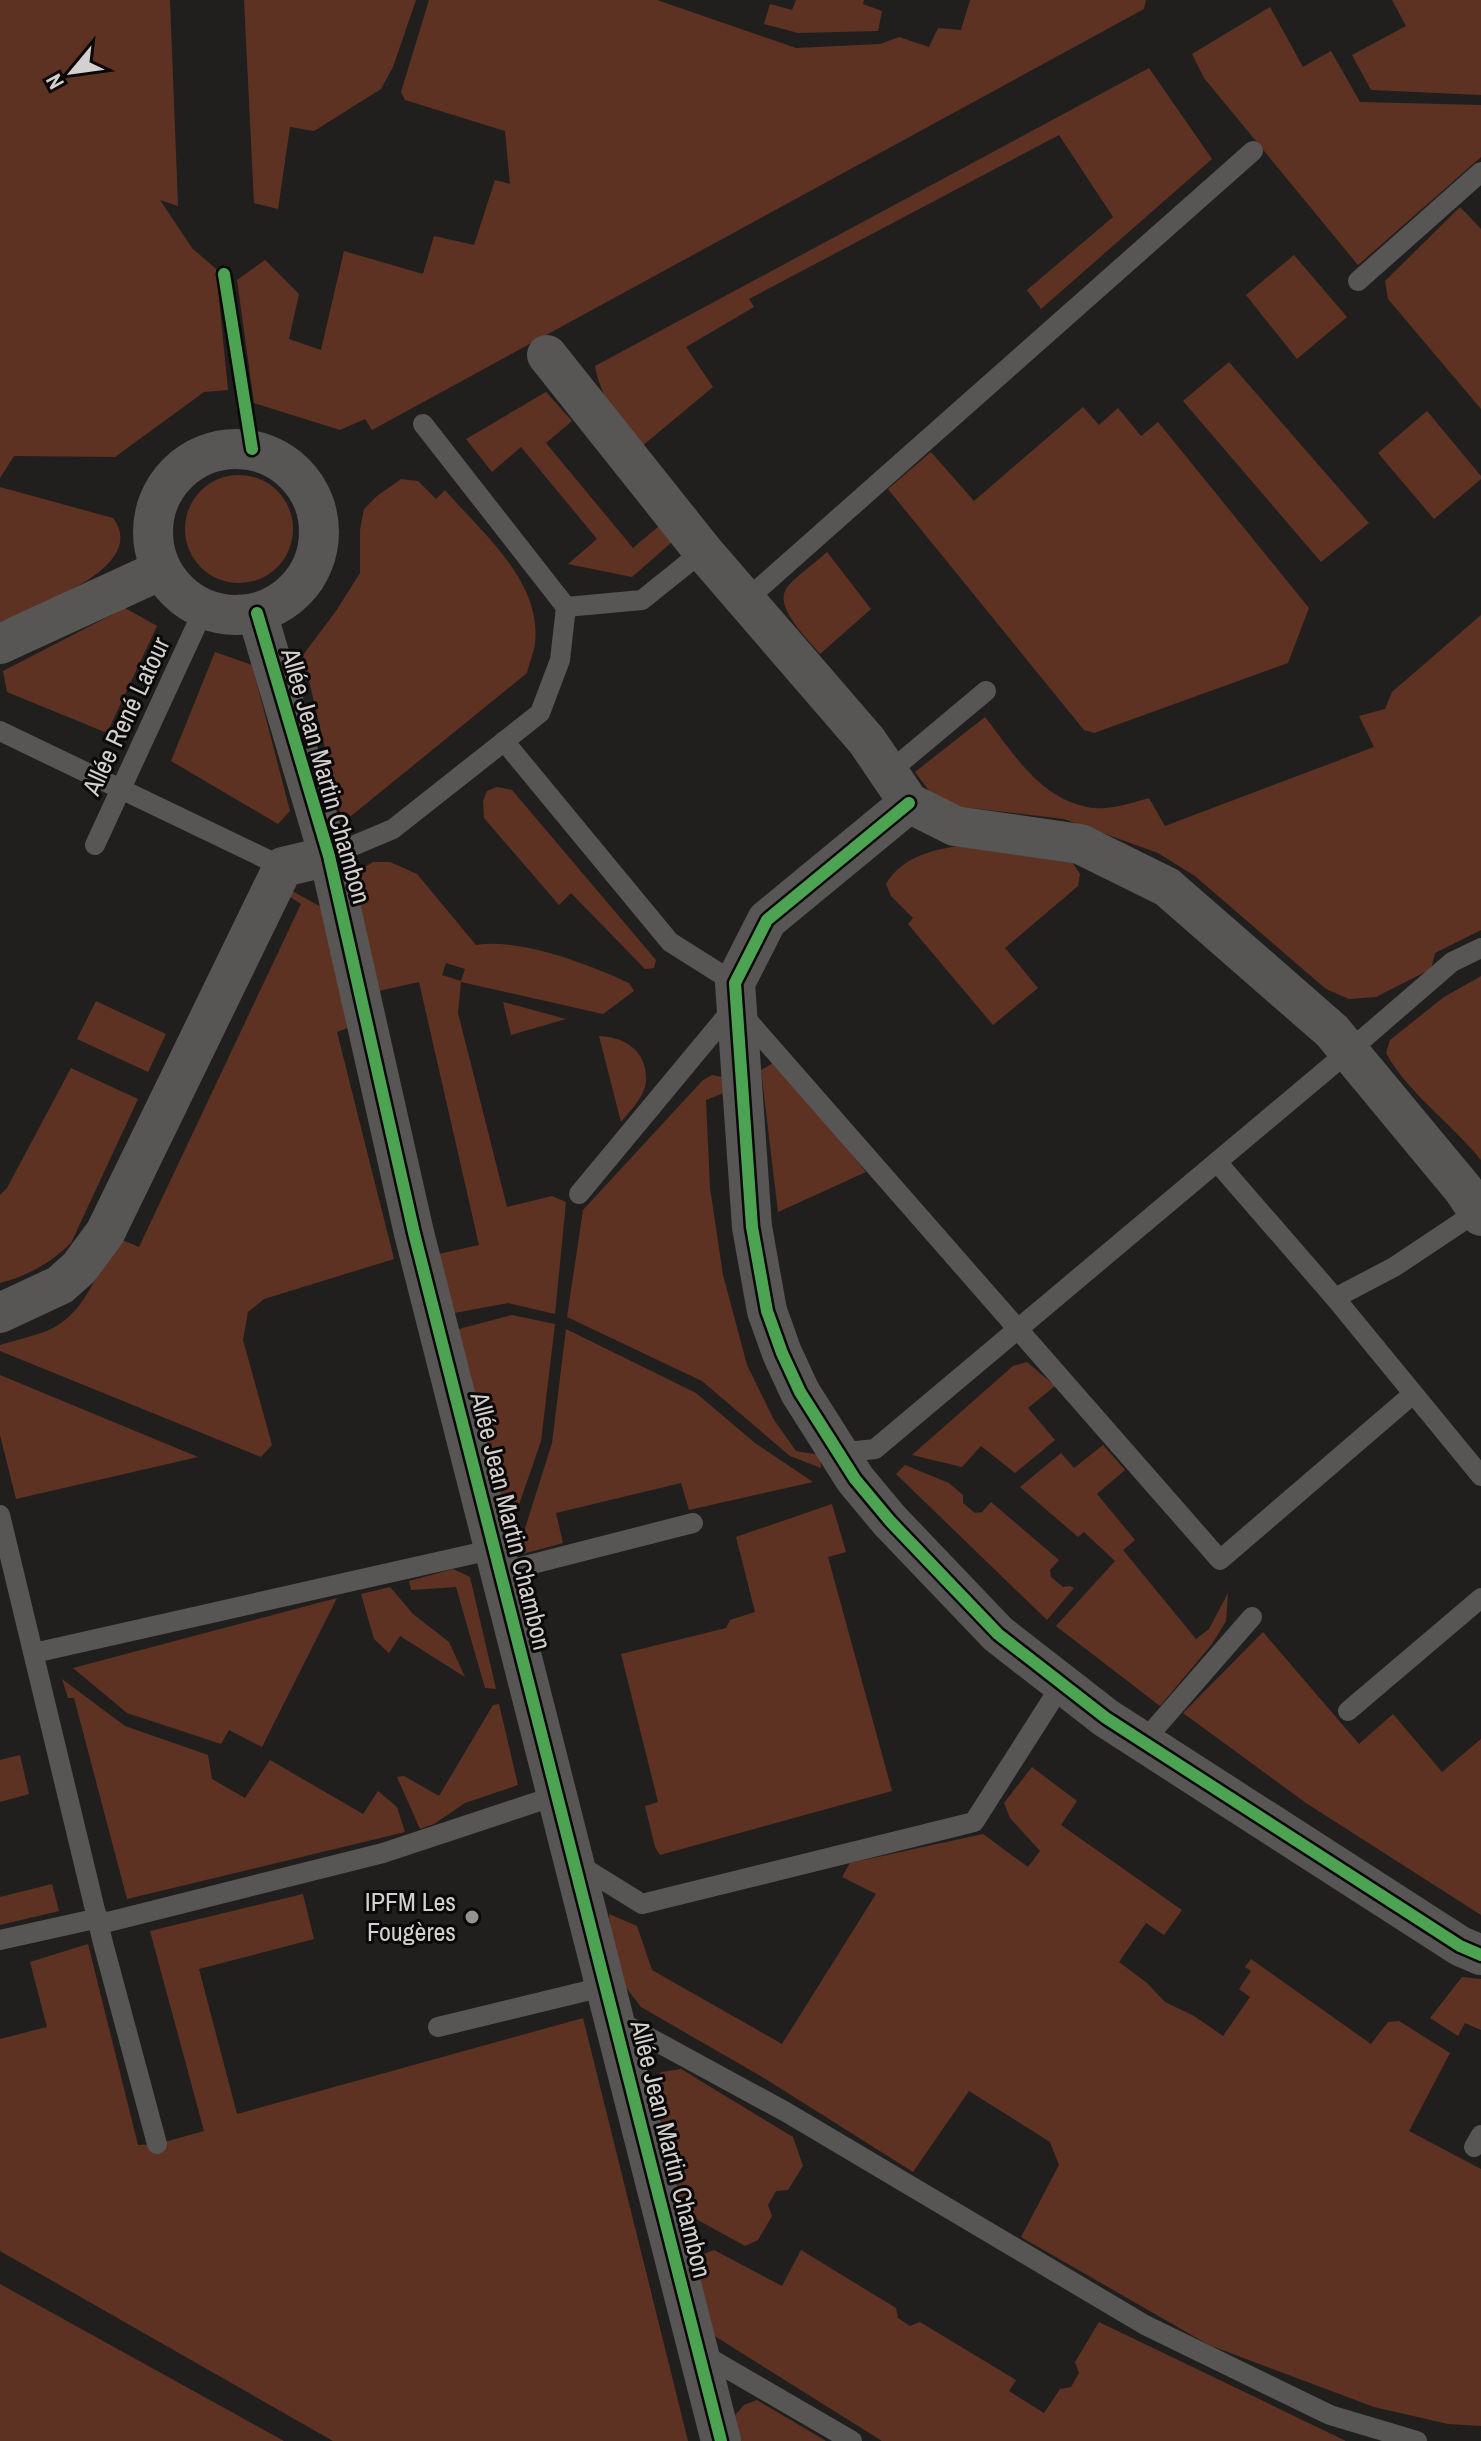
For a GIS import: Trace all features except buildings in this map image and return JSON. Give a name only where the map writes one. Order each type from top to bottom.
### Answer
[{"type":"street","points":[[547,355],[703,551],[867,741],[898,788],[955,826],[1080,844],[1167,887],[1332,1031],[1463,1189],[1479,1214]]},
{"type":"street","points":[[227,448],[252,449],[275,458],[295,473],[310,493],[318,517],[319,542],[312,566],[299,588],[279,604],[257,613],[228,616],[204,609],[178,592],[161,570],[154,549],[152,528],[156,507],[166,485],[182,467],[203,454],[227,448]]},
{"type":"street","points":[[0,644],[161,570]]},
{"type":"street","name":"Allée Jean Martin Chambon","points":[[257,613],[329,856],[414,1233],[721,2441]]},
{"type":"street","points":[[898,788],[767,920],[735,994],[752,1227],[767,1311],[800,1392],[855,1479],[890,1521],[998,1634],[1106,1718],[1447,1937],[1481,1955]]},
{"type":"street","points":[[0,1313],[60,1285],[79,1268],[105,1233],[283,867],[329,856]]},
{"type":"lane","points":[[746,600],[1253,151]]},
{"type":"lane","points":[[1358,281],[1481,172]]},
{"type":"lane","points":[[329,856],[393,829],[540,713],[560,660],[566,607],[423,424]]},
{"type":"lane","points":[[566,607],[642,600],[703,551]]},
{"type":"lane","name":"Allée René Latour","points":[[95,845],[204,609]]},
{"type":"lane","points":[[898,788],[986,691]]},
{"type":"lane","points":[[0,731],[283,867]]},
{"type":"lane","points":[[504,741],[670,942],[735,994],[1017,1330],[1220,1560],[1413,1394]]},
{"type":"lane","points":[[838,1453],[875,1449],[1452,962],[1481,948]]},
{"type":"lane","points":[[579,1194],[735,994]]},
{"type":"lane","points":[[1217,1162],[1413,1394],[1474,1452],[1481,1476]]},
{"type":"lane","points":[[1335,1298],[1394,1267],[1479,1214]]},
{"type":"lane","points":[[0,1515],[157,2144]]},
{"type":"lane","points":[[34,1653],[693,1523]]},
{"type":"lane","points":[[1348,1711],[1481,1598]]},
{"type":"lane","points":[[1143,1742],[1252,1617]]},
{"type":"lane","points":[[575,1863],[642,1904],[974,1822],[1062,1684]]},
{"type":"lane","points":[[0,1940],[99,1921],[383,1853],[558,1795]]},
{"type":"lane","points":[[438,2027],[611,2003],[786,2112],[1145,2325],[1330,2415],[1417,2441]]},
{"type":"lane","points":[[699,2352],[852,2441]]},
{"type":"shaded area","points":[[0,0],[170,0],[178,206],[160,200],[192,248],[216,269],[228,390],[204,392],[115,457],[14,456],[0,478]]},
{"type":"shaded area","points":[[244,0],[416,0],[393,67],[381,89],[314,131],[290,127],[278,209],[254,203]]},
{"type":"shaded area","points":[[429,0],[657,0],[796,48],[880,44],[899,37],[929,47],[938,28],[961,30],[970,0],[1146,0],[1144,9],[372,430],[365,419],[340,430],[254,403],[237,280],[265,260],[299,294],[289,339],[321,350],[344,251],[423,274],[434,236],[474,245],[495,180],[510,184],[505,131],[405,100],[401,92]]},
{"type":"shaded area","points":[[796,0],[864,0],[863,4],[882,11],[878,31],[798,33],[764,24],[770,4],[792,10]]},
{"type":"shaded area","points":[[1392,0],[1481,0],[1481,95],[1371,90],[1352,55],[1406,26]]},
{"type":"shaded area","points":[[1270,7],[1303,67],[1331,51],[1360,102],[1481,105],[1481,157],[1358,265],[1204,78],[1192,54]]},
{"type":"shaded area","points":[[1149,68],[1212,159],[1041,309],[1027,290],[1113,217],[1059,135],[749,299],[754,307],[686,347],[713,387],[641,447],[612,409],[595,366]]},
{"type":"shaded area","points":[[1460,207],[1481,229],[1481,409],[1388,299],[1385,281]]},
{"type":"shaded area","points":[[1294,255],[1347,317],[1297,359],[1246,295]]},
{"type":"shaded area","points":[[1229,362],[1369,523],[1321,562],[1183,401]]},
{"type":"shaded area","points":[[546,392],[572,421],[546,443],[633,548],[659,526],[672,542],[632,577],[568,564],[597,539],[521,447],[492,472],[466,439]]},
{"type":"shaded area","points":[[1083,407],[1099,425],[1118,408],[1141,436],[1158,422],[1309,608],[1288,663],[1094,733],[1084,730],[888,489],[931,452],[974,501]]},
{"type":"shaded area","points":[[1427,411],[1481,476],[1434,519],[1378,453]]},
{"type":"shaded area","points":[[239,475],[260,479],[277,491],[289,508],[293,529],[289,550],[277,567],[260,579],[239,583],[218,579],[201,567],[189,550],[185,529],[189,508],[201,491],[218,479]]},
{"type":"shaded area","points":[[401,479],[418,481],[436,499],[445,490],[506,559],[529,599],[535,620],[534,647],[527,673],[351,816],[340,812],[303,655],[360,573],[360,530],[364,509]]},
{"type":"shaded area","points":[[0,487],[113,518],[120,536],[116,553],[102,569],[83,583],[0,622]]},
{"type":"shaded area","points":[[827,552],[871,609],[820,654],[789,615],[783,598],[793,581]]},
{"type":"shaded area","points":[[125,608],[157,626],[107,733],[7,692],[3,671]]},
{"type":"shaded area","points":[[1481,615],[1481,930],[1435,953],[1431,969],[1376,997],[1349,999],[1326,989],[1195,876],[1158,853],[1064,819],[954,806],[936,800],[915,772],[985,717],[1030,774],[1058,796],[1093,808],[1121,806],[1149,798],[1165,826],[1374,747],[1359,716],[1385,709],[1392,692]]},
{"type":"shaded area","points":[[215,652],[252,665],[290,811],[278,824],[171,761]]},
{"type":"shaded area","points":[[497,787],[512,790],[656,960],[654,968],[645,969],[571,893],[559,905],[484,818],[483,801],[487,791]]},
{"type":"shaded area","points":[[958,846],[1073,863],[1080,874],[1078,886],[1005,948],[1038,988],[993,1025],[908,924],[913,918],[891,896],[886,884],[908,862],[927,853]]},
{"type":"shaded area","points":[[373,862],[390,862],[417,874],[476,945],[513,945],[554,954],[629,983],[634,991],[603,1014],[461,982],[458,1013],[507,1207],[552,1196],[566,1202],[555,1314],[508,1303],[449,1314],[434,1255],[479,1245],[419,982],[374,992],[352,875]],"holes":[[[446,963],[465,969],[461,981],[442,975]]]},
{"type":"shaded area","points":[[287,888],[321,907],[350,1027],[337,1032],[394,1259],[264,1299],[248,1312],[243,1340],[272,1445],[261,1457],[0,1351],[0,1345],[62,1323],[90,1290],[115,1237],[139,1247],[301,904],[284,893]]},
{"type":"shaded area","points":[[1481,976],[1481,1160],[1406,1082],[1386,1053],[1390,1040],[1444,997]]},
{"type":"shaded area","points":[[96,1001],[166,1034],[148,1072],[77,1039]]},
{"type":"shaded area","points":[[503,1002],[566,1019],[511,1035]]},
{"type":"shaded area","points":[[599,1036],[625,1042],[638,1053],[645,1068],[644,1090],[621,1122]]},
{"type":"shaded area","points":[[777,1061],[866,1172],[778,1212],[761,1070]]},
{"type":"shaded area","points":[[71,1068],[138,1099],[71,1243],[38,1268],[0,1283],[0,1195],[7,1188]]},
{"type":"shaded area","points":[[712,1075],[722,1077],[724,1093],[706,1100],[710,1188],[723,1275],[747,1365],[774,1420],[796,1451],[820,1455],[821,1468],[790,1456],[702,1381],[567,1317],[583,1210],[703,1080]]},
{"type":"shaded area","points":[[512,1315],[555,1324],[541,1441],[513,1522],[506,1524],[455,1330]]},
{"type":"shaded area","points":[[566,1329],[696,1393],[755,1443],[813,1482],[689,1510],[681,1483],[556,1513],[563,1543],[515,1556],[512,1543],[522,1538],[552,1443]]},
{"type":"shaded area","points":[[1027,1362],[1055,1386],[1028,1408],[1055,1440],[1015,1473],[981,1446],[962,1467],[912,1455],[1013,1366]]},
{"type":"shaded area","points":[[0,1375],[198,1457],[16,1499],[0,1435]]},
{"type":"shaded area","points":[[1103,1445],[1125,1470],[1097,1494],[1135,1540],[1123,1550],[1196,1639],[1209,1629],[1228,1593],[1226,1621],[1212,1644],[1160,1706],[1056,1626],[1115,1561],[1084,1532],[1078,1537],[1020,1487],[1061,1453],[1074,1468]]},
{"type":"shaded area","points":[[905,1465],[949,1483],[963,1495],[963,1503],[975,1513],[982,1512],[991,1502],[1059,1560],[1050,1570],[1051,1577],[1063,1587],[1074,1588],[1047,1620],[896,1474]]},
{"type":"shaded area","points":[[832,1504],[846,1552],[828,1557],[892,1791],[660,1855],[655,1847],[645,1806],[658,1802],[621,1654],[726,1628],[730,1620],[755,1612],[736,1537]]},
{"type":"shaded area","points":[[453,1569],[470,1577],[496,1689],[485,1688],[456,1587],[411,1590],[409,1581]]},
{"type":"shaded area","points":[[390,1587],[413,1614],[449,1642],[465,1677],[400,1636],[389,1653],[374,1639],[361,1594]]},
{"type":"shaded area","points":[[337,1598],[262,1747],[229,1730],[221,1744],[127,1713],[73,1668]]},
{"type":"shaded area","points":[[1263,1632],[1359,1744],[1393,1714],[1442,1772],[1481,1739],[1481,1915],[1306,1803],[1183,1713]]},
{"type":"shaded area","points":[[62,1679],[125,1726],[208,1755],[212,1779],[245,1798],[270,1760],[363,1814],[378,1791],[397,1807],[405,1832],[127,1899],[74,1698],[68,1698]]},
{"type":"shaded area","points":[[499,1704],[518,1785],[465,1803],[434,1824],[420,1829],[397,1777],[404,1776],[439,1796],[493,1705]]},
{"type":"shaded area","points":[[20,1755],[29,1794],[0,1802],[0,1760]]},
{"type":"shaded area","points":[[1032,1767],[1077,1801],[1061,1825],[1182,1910],[1164,1935],[1146,1923],[1119,1962],[1147,1983],[1165,2002],[1194,2016],[1223,2036],[1250,1997],[1239,1989],[1251,1971],[1245,1967],[1251,1959],[1371,2044],[1388,2022],[1399,2021],[1450,2053],[1409,2131],[1481,2169],[1481,2426],[1448,2424],[1374,2407],[1209,2345],[1021,2237],[1059,2165],[1050,2142],[969,2091],[913,2172],[764,2078],[641,2007],[621,1981],[612,1950],[609,1914],[637,1926],[652,1970],[782,2044],[876,1894],[842,1877],[850,1863],[983,1834],[1028,1867],[1040,1851],[1010,1818],[1004,1803]]},
{"type":"shaded area","points":[[52,1884],[59,1911],[0,1925],[0,1897]]},
{"type":"shaded area","points":[[303,1894],[314,1939],[199,1969],[237,2114],[583,2018],[688,2441],[333,2441],[0,2251],[0,2039],[47,2027],[30,1962],[88,1944],[138,2145],[157,2144],[204,2131],[150,1931]]},
{"type":"shaded area","points":[[1462,1977],[1481,1979],[1481,2030],[1465,2023],[1458,2036],[1430,2018]]},
{"type":"shaded area","points":[[681,2069],[793,2137],[803,2166],[788,2190],[776,2191],[768,2205],[772,2216],[758,2240],[745,2246],[678,2209],[649,2086],[661,2072]]},
{"type":"shaded area","points":[[714,2250],[782,2286],[801,2250],[896,2308],[898,2318],[910,2326],[920,2322],[1016,2380],[1009,2391],[1044,2413],[1060,2389],[1071,2387],[1079,2373],[1075,2362],[1099,2322],[1346,2441],[882,2441],[713,2335],[693,2258]]},
{"type":"shaded area","points":[[0,2284],[284,2441],[0,2441]]},
{"type":"shaded area","points":[[757,2400],[826,2441],[735,2441],[731,2420],[744,2405]]},
{"type":"cycle path","points":[[224,274],[252,449]]},
{"type":"cycle path","points":[[257,613],[329,856],[414,1233],[721,2441]]},
{"type":"cycle path","points":[[909,803],[767,920],[735,983],[752,1227],[767,1311],[800,1392],[855,1479],[890,1521],[998,1634],[1106,1718],[1460,1946],[1481,1955]]},
{"type":"place","name":"IPFM Les Fougères","points":[[472,1917]]}]
